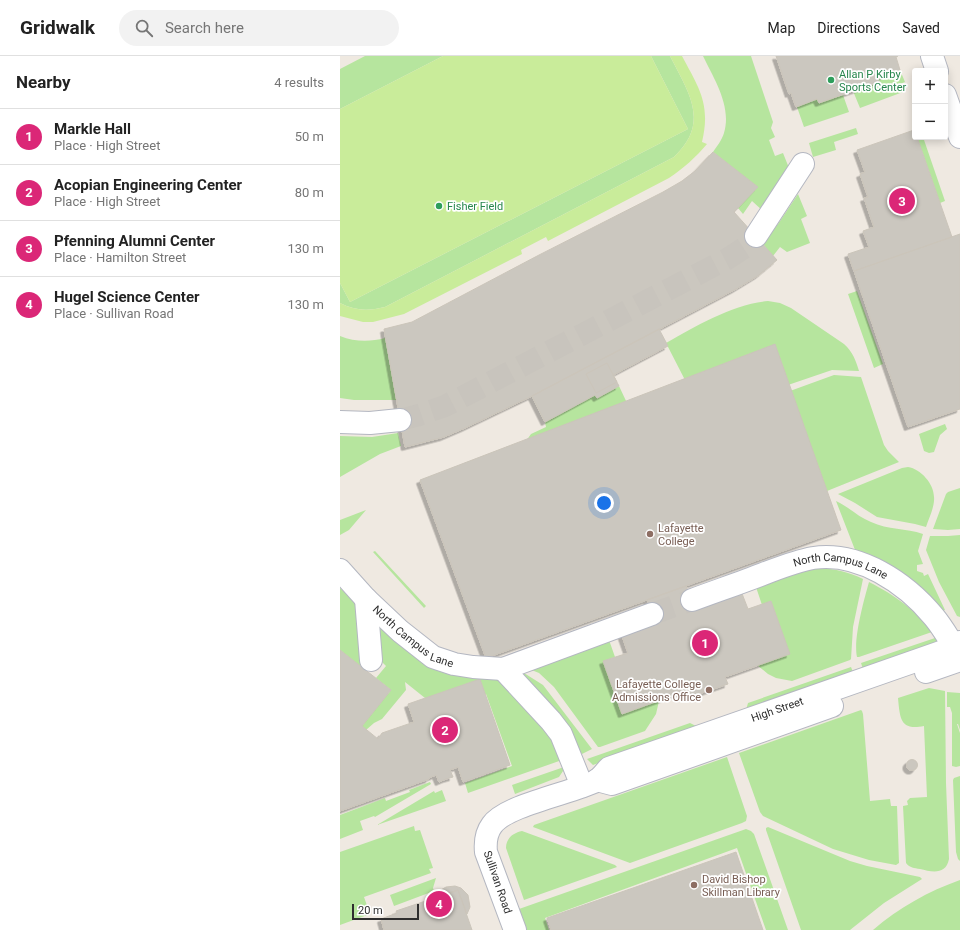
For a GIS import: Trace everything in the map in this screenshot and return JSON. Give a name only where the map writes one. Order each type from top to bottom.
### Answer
[{"type":"street","points":[[932,56],[936,68]]},
{"type":"street","points":[[948,103],[960,137]]},
{"type":"street","points":[[756,236],[803,164]]},
{"type":"street","points":[[340,422],[370,423],[400,420]]},
{"type":"street","name":"North Campus Lane","points":[[692,600],[792,564],[813,558],[829,557],[844,559],[857,562],[883,574],[902,586],[924,606],[958,651]]},
{"type":"street","name":"North Campus Lane","points":[[340,570],[366,599],[400,631],[433,657],[454,664],[473,667],[503,669],[652,614]]},
{"type":"street","points":[[366,599],[371,660]]},
{"type":"street","name":"High Street","points":[[487,834],[492,825],[506,814],[589,783],[609,768],[941,652],[958,651]]},
{"type":"street","points":[[503,669],[552,721],[589,783]]},
{"type":"street","name":"Sullivan Road","points":[[487,834],[485,844],[486,852],[515,930]]},
{"type":"green space","points":[[365,56],[443,56],[340,109],[340,69]]},
{"type":"green space","name":"Fisher Field","points":[[443,56],[651,56],[688,129],[350,302],[340,283],[340,109]]},
{"type":"green space","points":[[651,56],[670,56],[689,95],[693,107],[694,119],[692,132],[685,144],[674,157],[385,307],[362,310],[351,308],[340,303],[340,283],[350,302],[688,129]]},
{"type":"green space","points":[[670,56],[682,56],[702,97],[705,117],[702,142],[707,144],[680,170],[669,178],[548,241],[546,237],[521,250],[522,254],[404,314],[373,322],[363,322],[340,316],[340,303],[351,308],[362,310],[385,307],[674,157],[685,144],[692,132],[694,119],[693,107],[689,95]]},
{"type":"green space","points":[[703,56],[751,56],[773,122],[771,128],[775,137],[769,140],[775,156],[783,153],[789,168],[763,211],[752,201],[743,214],[738,208],[757,187],[713,152],[721,141],[724,133],[726,113],[717,83]]},
{"type":"green space","points":[[900,70],[905,82],[900,84],[903,92],[860,108],[853,91],[879,82],[878,78]]},
{"type":"green space","points":[[843,95],[849,112],[804,127],[797,107],[817,99],[819,103]]},
{"type":"green space","points":[[856,128],[858,134],[834,142],[836,150],[813,157],[809,143]]},
{"type":"green space","points":[[918,140],[924,140],[945,201],[940,203]]},
{"type":"green space","points":[[798,194],[807,216],[801,219],[810,243],[787,252],[780,247],[773,256],[762,243],[778,224]]},
{"type":"green space","points":[[857,291],[883,364],[874,368],[848,294]]},
{"type":"green space","points":[[768,301],[780,303],[791,308],[844,344],[852,353],[859,371],[832,370],[788,385],[685,380],[666,343],[702,323],[728,311],[742,306]]},
{"type":"green space","points":[[340,336],[362,341],[385,338],[396,400],[354,400],[340,398]]},
{"type":"green space","points":[[834,375],[861,377],[884,445],[899,462],[827,491],[790,391]]},
{"type":"green space","points":[[619,386],[627,403],[526,441],[531,434],[546,427],[545,422],[595,395],[597,398]]},
{"type":"green space","points":[[945,424],[947,429],[940,435],[934,452],[929,453],[924,451],[919,434]]},
{"type":"green space","points":[[398,433],[401,446],[380,454],[340,477],[340,436],[372,437]]},
{"type":"green space","points":[[902,468],[913,468],[922,474],[932,487],[934,504],[926,527],[877,517],[838,494]]},
{"type":"green space","points":[[960,488],[960,529],[933,529],[946,494]]},
{"type":"green space","points":[[836,501],[866,520],[877,525],[923,534],[918,551],[923,564],[917,565],[917,571],[923,573],[924,576],[928,574],[945,610],[942,611],[857,555]]},
{"type":"green space","points":[[366,510],[349,530],[340,535],[340,520]]},
{"type":"green space","points":[[960,535],[960,617],[957,616],[939,582],[926,550],[930,536]]},
{"type":"green space","points":[[375,551],[426,606],[424,608],[373,552]]},
{"type":"green space","points":[[820,568],[842,571],[863,579],[853,627],[851,659],[792,681],[776,678],[768,674],[757,665],[762,605],[756,587],[808,569]]},
{"type":"green space","points":[[869,582],[888,592],[904,603],[932,632],[857,657],[856,640]]},
{"type":"green space","points":[[340,588],[359,606],[364,661],[360,666],[340,650]]},
{"type":"green space","points":[[372,616],[498,680],[552,733],[562,760],[468,793],[465,783],[512,766],[486,694],[425,698],[405,682],[406,690],[382,719],[374,723],[366,730],[362,726],[391,690],[376,678],[386,666],[378,658]]},
{"type":"green space","points":[[935,638],[938,641],[863,669],[861,663]]},
{"type":"green space","points":[[609,640],[615,657],[604,661],[659,701],[656,714],[645,731],[598,747],[554,687],[539,673],[529,669]]},
{"type":"green space","points":[[851,667],[853,672],[746,710],[748,703]]},
{"type":"green space","points":[[524,673],[543,685],[592,749],[582,754],[524,676]]},
{"type":"green space","points":[[929,688],[945,691],[949,859],[945,868],[938,871],[912,868],[906,863],[903,806],[908,805],[907,801],[910,798],[927,797],[924,726],[910,727],[906,725],[901,717],[898,698]]},
{"type":"green space","points":[[947,692],[960,693],[960,730],[957,724],[960,733],[960,766],[956,767],[952,766],[952,713],[950,707],[947,707]]},
{"type":"green space","points":[[861,710],[863,714],[870,801],[890,799],[891,806],[897,806],[899,863],[896,865],[869,860],[833,849],[763,816],[760,812],[739,753]]},
{"type":"green space","points":[[690,723],[698,727],[593,765],[587,759]]},
{"type":"green space","points":[[727,757],[747,816],[746,821],[742,823],[630,863],[533,827],[534,825]]},
{"type":"green space","points":[[564,767],[559,777],[515,794],[512,785]]},
{"type":"green space","points":[[960,776],[960,861],[956,852],[953,780],[954,778]]},
{"type":"green space","points":[[430,782],[431,784],[375,817],[374,816],[360,821],[363,830],[340,839],[340,815],[385,798],[386,801],[410,792],[409,790]]},
{"type":"green space","points":[[442,790],[446,801],[377,825],[434,791],[435,793]]},
{"type":"green space","points":[[414,826],[415,831],[420,830],[433,868],[429,869],[431,873],[364,897],[370,914],[340,925],[340,852]]},
{"type":"green space","points":[[768,827],[850,861],[920,877],[922,879],[884,903],[850,930],[801,930],[766,830]]},
{"type":"green space","points":[[746,829],[754,834],[788,930],[766,930],[737,848],[545,918],[549,930],[527,930],[519,909]]},
{"type":"green space","points":[[522,831],[617,867],[524,900],[506,848],[507,841],[511,836]]},
{"type":"green space","points":[[436,878],[433,888],[434,891],[394,906],[390,895]]},
{"type":"green space","points":[[960,880],[960,930],[873,930],[903,907],[937,889]]},
{"type":"building","name":"Allan P Kirby Sports Center","points":[[776,56],[898,56],[896,57],[900,70],[878,78],[879,82],[819,103],[817,99],[796,107],[791,93],[789,94]]},
{"type":"building","points":[[912,131],[912,140],[918,140],[952,237],[854,271],[848,254],[869,247],[863,231],[874,227],[864,198],[868,197],[860,174],[865,172],[857,150]]},
{"type":"building","points":[[713,152],[758,187],[734,212],[777,260],[759,275],[736,289],[532,396],[444,437],[405,447],[384,329],[412,322],[663,192],[682,181],[695,171]]},
{"type":"building","points":[[960,234],[960,409],[908,427],[854,271]]},
{"type":"building","points":[[659,329],[668,346],[613,375],[619,386],[597,398],[595,395],[545,422],[532,396]]},
{"type":"building","points":[[775,344],[841,530],[486,658],[420,480]]},
{"type":"building","points":[[607,363],[617,382],[596,393],[586,374]]},
{"type":"building","points":[[686,586],[694,607],[741,591],[748,609],[771,601],[790,654],[725,677],[728,684],[690,697],[688,690],[622,714],[603,661],[628,653],[621,633],[655,622],[647,600]]},
{"type":"building","points":[[340,650],[391,690],[362,726],[378,739],[382,733],[414,722],[408,704],[480,679],[510,765],[463,782],[458,767],[450,770],[453,777],[439,782],[436,775],[429,779],[340,811]]},
{"type":"building","points":[[912,759],[916,761],[918,765],[916,769],[912,771],[908,769],[906,765],[908,761]]},
{"type":"building","name":"David Bishop Skillman Library","points":[[736,852],[763,930],[551,930],[547,918]]},
{"type":"building","points":[[455,886],[461,888],[468,895],[470,907],[467,914],[458,890],[437,897],[436,895],[439,891],[446,887]]},
{"type":"building","points":[[458,890],[472,930],[384,930],[381,919],[397,913],[396,911]]},
{"type":"tunnel","points":[[400,420],[445,406],[727,259],[744,248],[756,236]]},
{"type":"tunnel","points":[[652,614],[692,600]]},
{"type":"place","name":"Allan P Kirby Sports Center","points":[[831,80]]},
{"type":"place","name":"Pfenning Alumni Center","points":[[902,201]]},
{"type":"place","name":"Fisher Field","points":[[439,206]]},
{"type":"place","name":"Lafayette College","points":[[650,534]]},
{"type":"place","name":"Markle Hall","points":[[705,643]]},
{"type":"place","name":"Lafayette College Admissions Office","points":[[709,690]]},
{"type":"place","name":"Acopian Engineering Center","points":[[445,730]]},
{"type":"place","name":"David Bishop Skillman Library","points":[[694,885]]},
{"type":"place","name":"Hugel Science Center","points":[[439,904]]}]
